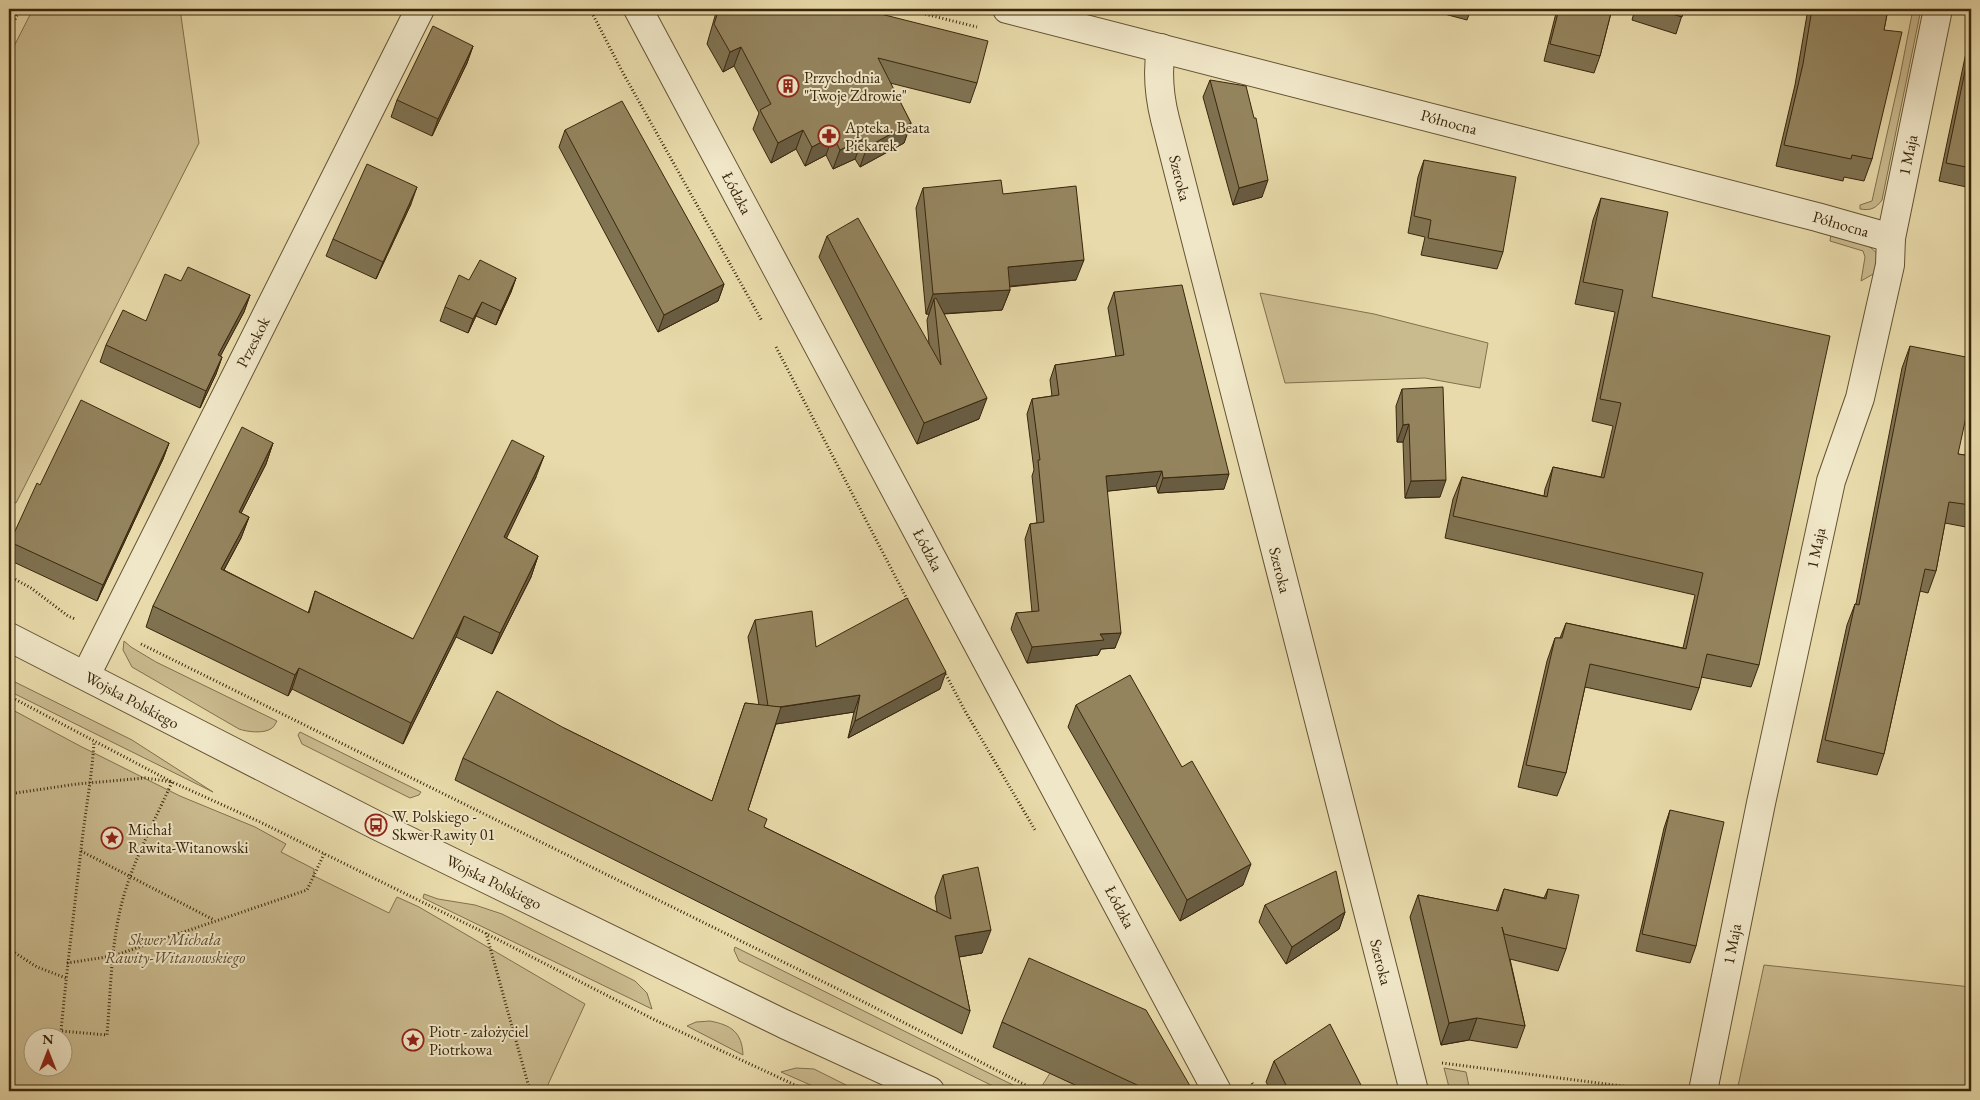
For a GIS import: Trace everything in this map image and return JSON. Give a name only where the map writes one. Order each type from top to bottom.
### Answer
[{"type":"street","name":"Przeskok","points":[[86,675],[420,9]]},
{"type":"street","name":"Łódzka","points":[[638,9],[1217,1091]]},
{"type":"street","name":"Północna","points":[[1007,9],[1891,238]]},
{"type":"street","name":"1 Maja","points":[[1703,1091],[1760,803],[1831,481],[1860,398],[1890,264],[1891,238],[1938,9]]},
{"type":"street","name":"Szeroka","points":[[1161,48],[1158,64],[1158,90],[1165,120],[1414,1091]]},
{"type":"street","name":"Wojska Polskiego","points":[[9,637],[384,829],[784,1024],[930,1091]]},
{"type":"path","points":[[9,32],[20,9]]},
{"type":"path","points":[[590,9],[623,73],[763,322]]},
{"type":"path","points":[[905,9],[980,28]]},
{"type":"path","points":[[772,339],[910,605]]},
{"type":"path","points":[[9,576],[31,588],[68,616],[84,621],[93,621],[840,990],[1038,1091]]},
{"type":"path","points":[[942,667],[965,711],[1038,836]]},
{"type":"path","points":[[9,696],[172,782],[258,821],[486,933],[653,1019],[808,1091]]},
{"type":"path","points":[[94,742],[67,963],[61,1030],[107,1034],[117,924],[142,843],[172,782]]},
{"type":"path","points":[[9,794],[89,783],[146,778],[172,782]]},
{"type":"path","points":[[81,851],[215,920]]},
{"type":"path","points":[[67,963],[113,956],[307,890],[324,854]]},
{"type":"path","points":[[486,933],[530,1091]]},
{"type":"path","points":[[9,949],[37,967],[66,978]]},
{"type":"path","points":[[1434,1062],[1661,1091]]},
{"type":"green space","points":[[33,9],[180,9],[199,143],[16,503],[9,500],[9,56]]},
{"type":"green space","points":[[1913,9],[1920,14],[1882,200],[1873,208],[1867,210],[1860,209],[1860,205],[1872,201]]},
{"type":"green space","points":[[1831,234],[1860,242],[1873,250],[1879,261],[1875,273],[1861,281],[1865,257],[1863,251],[1830,241]]},
{"type":"green space","points":[[1260,293],[1374,314],[1488,343],[1480,388],[1425,378],[1285,383]]},
{"type":"green space","points":[[124,641],[156,662],[277,721],[273,728],[261,732],[239,729],[132,667],[123,650]]},
{"type":"green space","points":[[9,679],[132,740],[213,792],[9,691]]},
{"type":"green space","name":"Skwer Michała Rawity-Witanowskiego","points":[[9,708],[180,796],[255,827],[286,844],[281,852],[314,869],[314,876],[389,913],[397,897],[419,907],[585,1004],[545,1091],[9,1091]]},
{"type":"green space","points":[[300,732],[421,792],[419,795],[410,798],[302,744],[298,735]]},
{"type":"green space","points":[[424,894],[438,899],[475,905],[502,914],[635,981],[647,993],[652,1009],[423,898]]},
{"type":"green space","points":[[735,947],[1025,1091],[1003,1091],[739,961],[734,950]]},
{"type":"green space","points":[[1764,965],[1971,987],[1971,1091],[1737,1091]]},
{"type":"green space","points":[[710,1021],[729,1027],[738,1035],[743,1055],[687,1026],[696,1022]]},
{"type":"green space","points":[[796,1068],[814,1069],[858,1091],[824,1091],[781,1072]]},
{"type":"green space","points":[[1444,1068],[1466,1072],[1470,1091],[1450,1091]]},
{"type":"green space","points":[[1050,1073],[1088,1091],[1053,1091],[1042,1086]]},
{"type":"building","points":[[719,9],[865,9],[988,41],[977,83],[878,58],[911,123],[867,147],[863,139],[840,150],[833,136],[812,147],[803,130],[778,143],[760,110],[771,104],[741,47],[730,52],[714,24]]},
{"type":"building","points":[[1559,9],[1612,9],[1600,56],[1550,44]]},
{"type":"building","points":[[1656,9],[1684,9],[1682,17]]},
{"type":"building","points":[[1812,9],[1888,9],[1884,30],[1902,32],[1872,159],[1852,155],[1851,159],[1784,145],[1803,64]]},
{"type":"building","points":[[433,26],[473,46],[438,119],[397,100]]},
{"type":"building","points":[[1971,42],[1971,168],[1946,163]]},
{"type":"building","points":[[1210,80],[1246,86],[1254,118],[1256,118],[1268,180],[1239,188]]},
{"type":"building","points":[[622,101],[724,284],[664,315],[565,130]]},
{"type":"building","points":[[1424,160],[1516,177],[1503,252],[1428,238],[1431,220],[1414,216]]},
{"type":"building","points":[[367,164],[417,187],[383,262],[333,239]]},
{"type":"building","points":[[1001,180],[1003,194],[1076,186],[1084,260],[1008,267],[1010,290],[933,294],[923,188]]},
{"type":"building","points":[[1601,198],[1668,212],[1652,297],[1830,336],[1759,665],[1707,654],[1699,688],[1590,664],[1566,773],[1526,765],[1555,638],[1562,638],[1566,623],[1686,649],[1703,573],[1453,516],[1462,477],[1547,497],[1553,467],[1604,478],[1621,403],[1600,399],[1623,290],[1583,282]]},
{"type":"building","points":[[858,218],[941,365],[934,299],[936,298],[987,398],[924,423],[827,236]]},
{"type":"building","points":[[480,260],[516,278],[501,311],[482,302],[473,319],[445,307],[459,275],[469,280]]},
{"type":"building","points":[[188,267],[250,295],[218,355],[222,357],[206,391],[106,345],[123,310],[146,321],[165,274],[181,281]]},
{"type":"building","points":[[1182,285],[1229,474],[1163,478],[1162,471],[1106,476],[1121,633],[1100,634],[1104,640],[1032,647],[1016,613],[1039,611],[1030,524],[1044,522],[1038,460],[1040,460],[1032,399],[1059,395],[1055,365],[1124,355],[1114,292]]},
{"type":"building","points":[[1910,346],[1971,358],[1971,394],[1958,454],[1971,456],[1971,505],[1949,502],[1936,571],[1925,569],[1884,754],[1825,740],[1855,604],[1859,605]]},
{"type":"building","points":[[1443,387],[1446,480],[1411,481],[1409,424],[1403,425],[1402,389]]},
{"type":"building","points":[[81,400],[169,443],[103,585],[10,542],[37,483],[40,485]]},
{"type":"building","points":[[242,427],[273,443],[239,512],[249,517],[221,569],[309,613],[315,591],[413,639],[512,440],[544,456],[504,537],[538,556],[500,633],[464,616],[411,723],[299,668],[295,675],[153,606]]},
{"type":"building","points":[[907,598],[946,672],[855,721],[860,695],[779,707],[768,706],[755,620],[812,611],[816,647]]},
{"type":"building","points":[[1130,675],[1182,767],[1192,761],[1251,864],[1187,900],[1076,705]]},
{"type":"building","points":[[497,691],[564,728],[712,801],[745,703],[781,707],[748,810],[767,819],[764,827],[951,919],[943,875],[978,867],[991,930],[955,936],[970,1011],[463,758]]},
{"type":"building","points":[[1670,810],[1724,822],[1696,946],[1642,934]]},
{"type":"building","points":[[1336,871],[1345,912],[1292,947],[1265,905]]},
{"type":"building","points":[[1504,889],[1546,899],[1548,889],[1579,895],[1566,949],[1504,934],[1502,927],[1525,1026],[1477,1018],[1449,1023],[1418,895],[1498,911]]},
{"type":"building","points":[[1029,958],[1146,1010],[1193,1091],[1150,1091],[1002,1022]]},
{"type":"building","points":[[1330,1024],[1364,1091],[1289,1091],[1274,1061]]},
{"type":"place","name":"Przychodnia \"Twoje Zdrowie\"","points":[[788,86]]},
{"type":"place","name":"Apteka. Beata Piekarek","points":[[829,136]]},
{"type":"place","name":"W. Polskiego - Skwer Rawity 01","points":[[376,825]]},
{"type":"place","name":"Michał Rawita-Witanowski","points":[[112,838]]},
{"type":"place","name":"Piotr - założyciel Piotrkowa","points":[[413,1040]]}]
